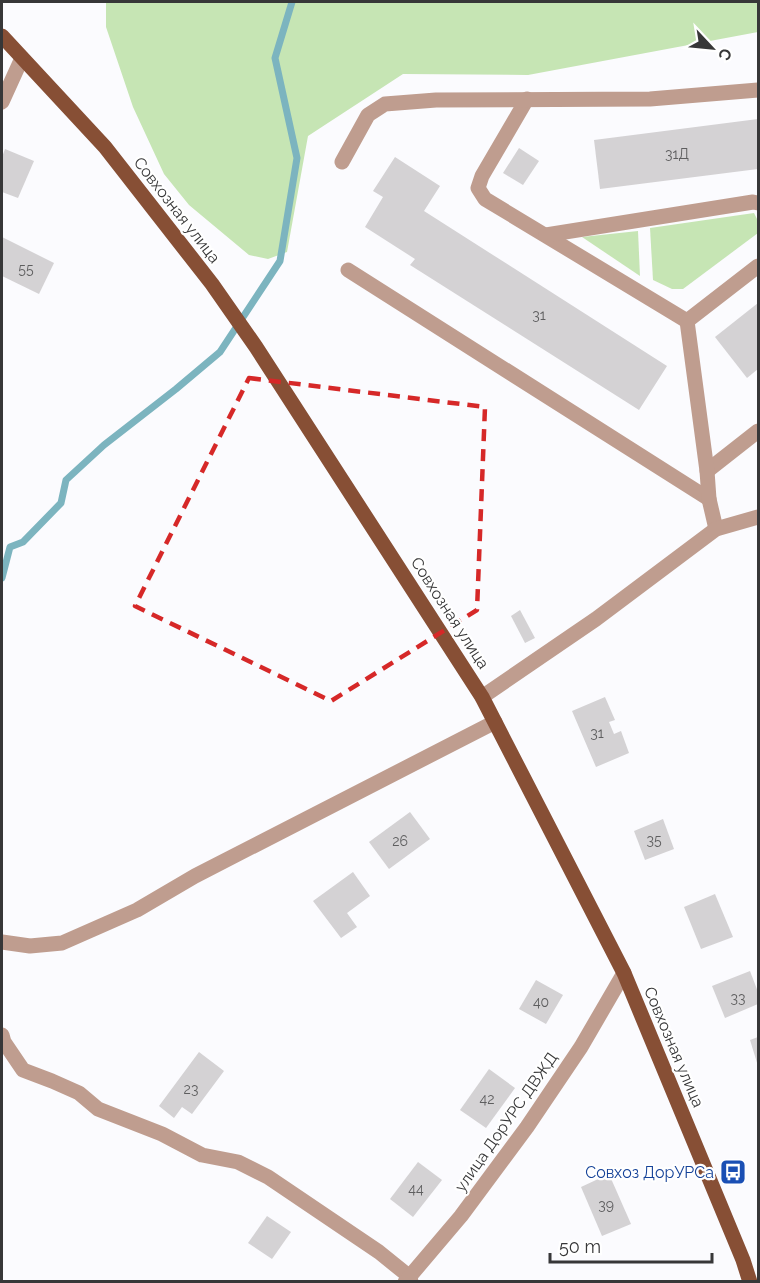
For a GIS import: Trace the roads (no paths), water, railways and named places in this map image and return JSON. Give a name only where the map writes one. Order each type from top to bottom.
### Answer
[{"type":"main road","name":"Совхозная улица","points":[[2,36],[105,147],[212,284],[256,347],[482,697],[624,973],[750,1281]]},
{"type":"street","points":[[2,102],[22,58]]},
{"type":"street","points":[[342,162],[368,115],[385,104],[436,100],[650,99],[759,90]]},
{"type":"street","points":[[527,99],[482,176],[478,188],[485,199],[687,321]]},
{"type":"street","points":[[546,235],[753,202],[759,203]]},
{"type":"street","points":[[687,321],[759,266]]},
{"type":"street","points":[[348,270],[709,499]]},
{"type":"street","points":[[687,321],[709,499],[716,529]]},
{"type":"street","points":[[707,471],[759,431]]},
{"type":"street","points":[[482,697],[596,619],[716,529],[759,516]]},
{"type":"street","points":[[2,942],[30,946],[62,943],[126,915],[205,871],[495,722]]},
{"type":"street","name":"улица ДорУРС ДВЖД","points":[[408,1280],[462,1216],[527,1127],[581,1047],[624,973]]},
{"type":"street","points":[[2,1035],[4,1042],[23,1070],[79,1093],[98,1109],[162,1134],[202,1155],[238,1162],[268,1177],[379,1252],[408,1280]]},
{"type":"waterway","points":[[2,578],[10,547],[23,542],[61,503],[66,480],[104,445],[220,352],[280,261],[297,158],[275,58],[292,2]]},
{"type":"place","name":"Совхоз ДорУPCа","points":[[733,1172]]}]
